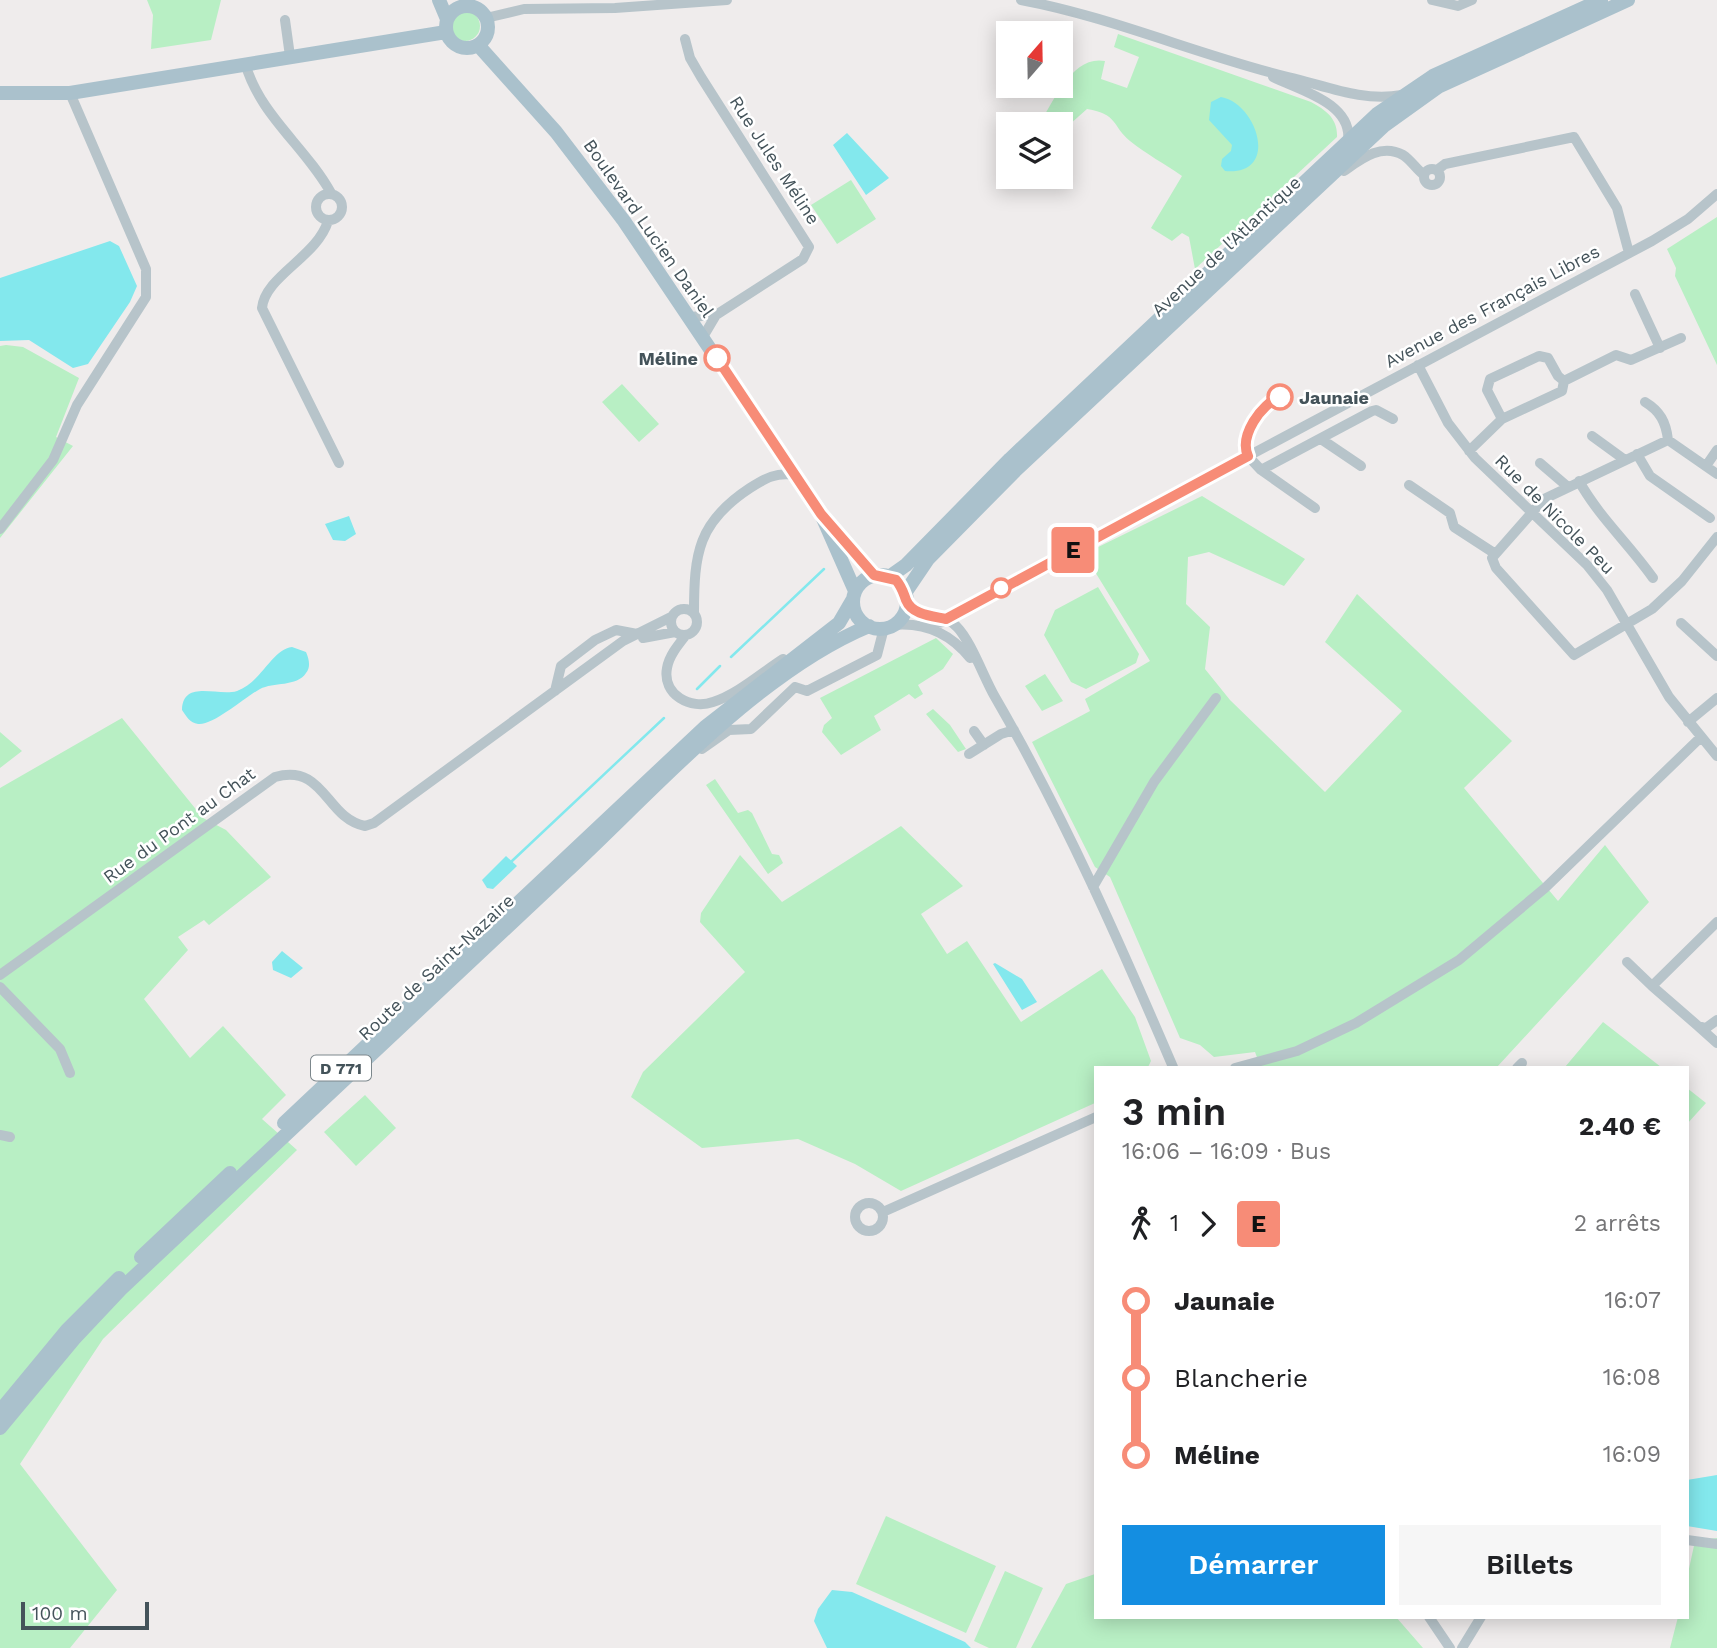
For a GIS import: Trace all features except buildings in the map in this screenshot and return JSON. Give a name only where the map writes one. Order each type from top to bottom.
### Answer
[{"type":"main road","points":[[0,93],[70,93],[446,25],[463,3],[476,8],[486,18],[488,30],[478,45],[458,47],[446,25],[439,0]]},
{"type":"main road","name":"Avenue de l'Atlantique","points":[[881,576],[906,565],[1010,459],[1348,141],[1402,94],[1433,76],[1601,0]]},
{"type":"main road","name":"Avenue de l'Atlantique","points":[[906,598],[928,559],[1015,471],[1385,125],[1437,87],[1628,0]]},
{"type":"main road","name":"Boulevard Lucien Daniel","points":[[478,45],[583,166],[703,337],[821,514],[881,576]]},
{"type":"main road","name":"Boulevard Lucien Daniel","points":[[821,514],[854,595]]},
{"type":"main road","points":[[881,576],[906,598],[904,614],[889,626],[869,626],[857,615],[854,595],[866,579],[881,576]]},
{"type":"main road","name":"Route de Saint-Nazaire","points":[[0,1410],[67,1330],[167,1231],[705,727],[812,641],[839,623],[854,595]]},
{"type":"main road","name":"Route de Saint-Nazaire","points":[[0,1428],[74,1339],[122,1288],[677,767],[792,670],[846,635],[869,626]]},
{"type":"street","points":[[486,18],[522,5],[615,8],[727,0]]},
{"type":"street","points":[[1021,0],[1065,9],[1261,72],[1361,97],[1402,94]]},
{"type":"street","points":[[1432,0],[1458,6],[1472,0]]},
{"type":"street","points":[[285,20],[290,55]]},
{"type":"street","name":"Rue Jules Méline","points":[[685,39],[690,58],[701,77],[809,244],[803,259],[716,315],[703,337]]},
{"type":"street","points":[[245,63],[257,97],[321,175],[331,193],[343,204],[342,213],[337,219],[328,221],[320,218],[316,210],[322,195],[331,193]]},
{"type":"street","points":[[1261,72],[1327,103],[1344,120],[1349,133],[1348,141]]},
{"type":"street","points":[[0,529],[53,460],[77,405],[146,297],[148,288],[146,269],[70,93]]},
{"type":"street","points":[[1304,198],[1368,154],[1377,152],[1402,155],[1424,175],[1430,169],[1437,170],[1445,164],[1574,137],[1617,208],[1629,253]]},
{"type":"street","name":"Avenue des Français Libres","points":[[921,626],[943,622],[1364,393],[1629,253],[1688,219],[1717,194]]},
{"type":"street","points":[[328,221],[317,245],[271,288],[262,308],[339,463]]},
{"type":"street","points":[[1635,294],[1660,348]]},
{"type":"street","points":[[689,317],[716,315]]},
{"type":"street","points":[[1564,381],[1616,355],[1631,360],[1681,338]]},
{"type":"street","points":[[1502,419],[1486,390],[1490,379],[1539,356],[1552,362],[1558,376],[1564,381]]},
{"type":"street","name":"Rue de Nicole Peu","points":[[1418,365],[1448,423],[1469,451],[1502,487],[1587,565],[1688,722],[1717,756]]},
{"type":"street","points":[[1469,451],[1502,419],[1562,391],[1564,381]]},
{"type":"street","points":[[1364,393],[1372,411]]},
{"type":"street","points":[[1645,402],[1658,410],[1667,428],[1668,440]]},
{"type":"street","points":[[1261,470],[1372,411],[1376,410],[1393,419]]},
{"type":"street","points":[[1592,436],[1625,460]]},
{"type":"street","points":[[1321,439],[1362,466]]},
{"type":"street","points":[[1668,440],[1544,499],[1494,553],[1492,558],[1496,568],[1574,655],[1652,609],[1682,581],[1717,537]]},
{"type":"street","points":[[1668,440],[1717,474]]},
{"type":"street","points":[[1706,466],[1717,450]]},
{"type":"street","points":[[1637,454],[1650,476],[1710,518]]},
{"type":"street","points":[[1248,456],[1261,470],[1315,508]]},
{"type":"street","points":[[1540,463],[1568,487]]},
{"type":"street","points":[[617,646],[653,635],[680,634],[696,628],[694,613],[700,550],[716,514],[773,474],[795,475]]},
{"type":"street","points":[[1579,481],[1595,509],[1653,578]]},
{"type":"street","points":[[1409,485],[1450,513],[1454,527],[1494,553]]},
{"type":"street","points":[[906,598],[920,613],[946,619],[965,638],[978,669],[1048,790],[1173,1066]]},
{"type":"street","name":"Rue du Pont au Chat","points":[[0,975],[275,776],[289,773],[309,779],[350,820],[365,826],[374,824],[617,646],[684,608],[694,613]]},
{"type":"street","points":[[671,617],[680,634],[666,677],[674,694],[697,705],[725,696],[812,641]]},
{"type":"street","points":[[1681,623],[1717,656]]},
{"type":"street","points":[[796,687],[807,691],[877,655],[889,626],[921,626],[944,633],[954,640],[978,669]]},
{"type":"street","points":[[555,691],[561,666],[595,640],[616,630],[636,634]]},
{"type":"street","points":[[792,670],[796,687]]},
{"type":"street","points":[[677,767],[729,730],[751,729],[796,687]]},
{"type":"street","points":[[1093,887],[1154,782],[1216,698]]},
{"type":"street","points":[[1688,722],[1717,698]]},
{"type":"street","points":[[969,754],[1014,730]]},
{"type":"street","points":[[974,731],[984,744]]},
{"type":"street","points":[[1242,1066],[1297,1051],[1356,1023],[1439,975],[1545,888],[1701,737]]},
{"type":"street","points":[[1652,986],[1717,922]]},
{"type":"street","points":[[1627,962],[1717,1043]]},
{"type":"street","points":[[0,987],[60,1049],[70,1073]]},
{"type":"street","points":[[1698,1027],[1706,1028],[1717,1020]]},
{"type":"street","points":[[883,1212],[1094,1118]]},
{"type":"street","points":[[1689,1541],[1717,1544]]},
{"type":"street","points":[[1430,1619],[1450,1648]]},
{"type":"street","points":[[1462,1648],[1480,1619]]},
{"type":"green space","points":[[147,0],[221,0],[211,40],[151,49],[153,15]]},
{"type":"green space","points":[[465,11],[471,12],[479,20],[479,32],[471,40],[465,41],[459,40],[451,32],[450,26],[451,20],[459,12]]},
{"type":"green space","points":[[1118,34],[1311,102],[1333,120],[1337,137],[1195,269],[1189,237],[1182,233],[1172,241],[1151,228],[1182,176],[1136,146],[1104,114],[1087,109],[1073,121],[1073,112],[1046,112],[1054,98],[1073,98],[1073,73],[1093,61],[1105,61],[1101,79],[1127,88],[1139,57],[1114,47]]},
{"type":"green space","points":[[851,180],[876,219],[837,244],[811,205]]},
{"type":"green space","points":[[1717,217],[1717,365],[1675,276],[1676,268],[1667,249]]},
{"type":"green space","points":[[0,346],[23,347],[79,378],[56,437],[73,446],[0,538]]},
{"type":"green space","points":[[622,384],[659,424],[639,442],[602,402]]},
{"type":"green space","points":[[1202,496],[1305,559],[1284,586],[1209,552],[1188,557],[1186,604],[1210,627],[1205,669],[1230,700],[1325,792],[1402,711],[1325,642],[1357,594],[1512,741],[1464,788],[1558,901],[1605,845],[1649,902],[1498,1066],[1260,1066],[1255,1052],[1214,1057],[1200,1045],[1180,1038],[1110,877],[1095,867],[1032,742],[1090,711],[1085,699],[1150,661],[1084,554]]},
{"type":"green space","points":[[1098,587],[1139,654],[1136,663],[1086,689],[1071,682],[1044,635],[1055,610]]},
{"type":"green space","points":[[936,638],[953,654],[943,669],[918,685],[923,694],[915,699],[909,694],[874,716],[881,730],[841,755],[822,732],[824,725],[832,718],[820,698]]},
{"type":"green space","points":[[1045,674],[1063,701],[1042,711],[1025,686]]},
{"type":"green space","points":[[933,709],[950,725],[966,749],[958,752],[926,714]]},
{"type":"green space","points":[[122,718],[203,818],[226,830],[271,877],[209,925],[204,920],[178,937],[188,950],[144,999],[190,1058],[223,1026],[286,1095],[262,1119],[297,1150],[103,1339],[20,1464],[117,1590],[70,1648],[0,1648],[0,788]]},
{"type":"green space","points":[[0,732],[22,751],[0,768]]},
{"type":"green space","points":[[715,779],[738,813],[748,810],[752,813],[772,854],[779,855],[783,863],[768,874],[706,785]]},
{"type":"green space","points":[[901,826],[963,886],[921,914],[947,954],[967,941],[1021,1022],[1102,969],[1135,1017],[1151,1061],[1148,1066],[1094,1066],[1094,1103],[901,1191],[855,1164],[798,1139],[702,1148],[631,1097],[643,1072],[745,972],[700,922],[701,913],[740,855],[782,902]]},
{"type":"green space","points":[[1603,1022],[1660,1066],[1566,1066]]},
{"type":"green space","points":[[1689,1090],[1706,1103],[1689,1122]]},
{"type":"green space","points":[[365,1095],[396,1128],[356,1166],[324,1132]]},
{"type":"green space","points":[[886,1516],[996,1566],[966,1633],[856,1584]]},
{"type":"green space","points":[[1717,1538],[1717,1648],[1670,1648],[1677,1619],[1689,1619],[1689,1569],[1695,1541]]},
{"type":"green space","points":[[1005,1571],[1043,1588],[1016,1648],[989,1648],[974,1641]]},
{"type":"green space","points":[[1094,1574],[1094,1619],[1398,1619],[1423,1648],[1031,1648],[1066,1584]]},
{"type":"water","points":[[1221,97],[1234,102],[1245,112],[1258,138],[1258,151],[1253,162],[1242,170],[1225,171],[1221,166],[1222,159],[1231,151],[1232,145],[1209,120],[1211,102]]},
{"type":"water","points":[[847,133],[889,178],[866,195],[833,145]]},
{"type":"water","points":[[110,241],[119,246],[137,286],[130,302],[88,364],[73,368],[29,340],[0,341],[0,278]]},
{"type":"water","points":[[349,516],[356,534],[345,541],[333,540],[325,524]]},
{"type":"water","points":[[292,647],[306,652],[309,660],[308,671],[297,680],[260,689],[220,716],[204,723],[193,722],[182,710],[188,695],[195,692],[229,692],[246,687],[278,654]]},
{"type":"water","points":[[506,856],[517,866],[493,889],[487,888],[482,880]]},
{"type":"water","points":[[282,951],[303,968],[291,978],[273,970],[272,962]]},
{"type":"water","points":[[993,964],[1022,979],[1037,1002],[1022,1010]]},
{"type":"water","points":[[1717,1475],[1717,1531],[1689,1526],[1689,1480]]},
{"type":"water","points":[[832,1590],[852,1592],[965,1642],[971,1648],[827,1648],[814,1621],[818,1609]]},
{"type":"waterway","points":[[731,657],[824,569]]},
{"type":"waterway","points":[[697,689],[720,666]]},
{"type":"waterway","points":[[512,861],[664,718]]},
{"type":"bus line","name":"E","points":[[717,358],[821,514],[859,561],[874,575],[896,580],[905,593],[906,602],[915,610],[946,619],[1248,456],[1245,444],[1256,418],[1263,408],[1280,397]]},
{"type":"place","name":"Méline","points":[[717,358]]},
{"type":"place","name":"Jaunaie","points":[[1280,397]]}]
